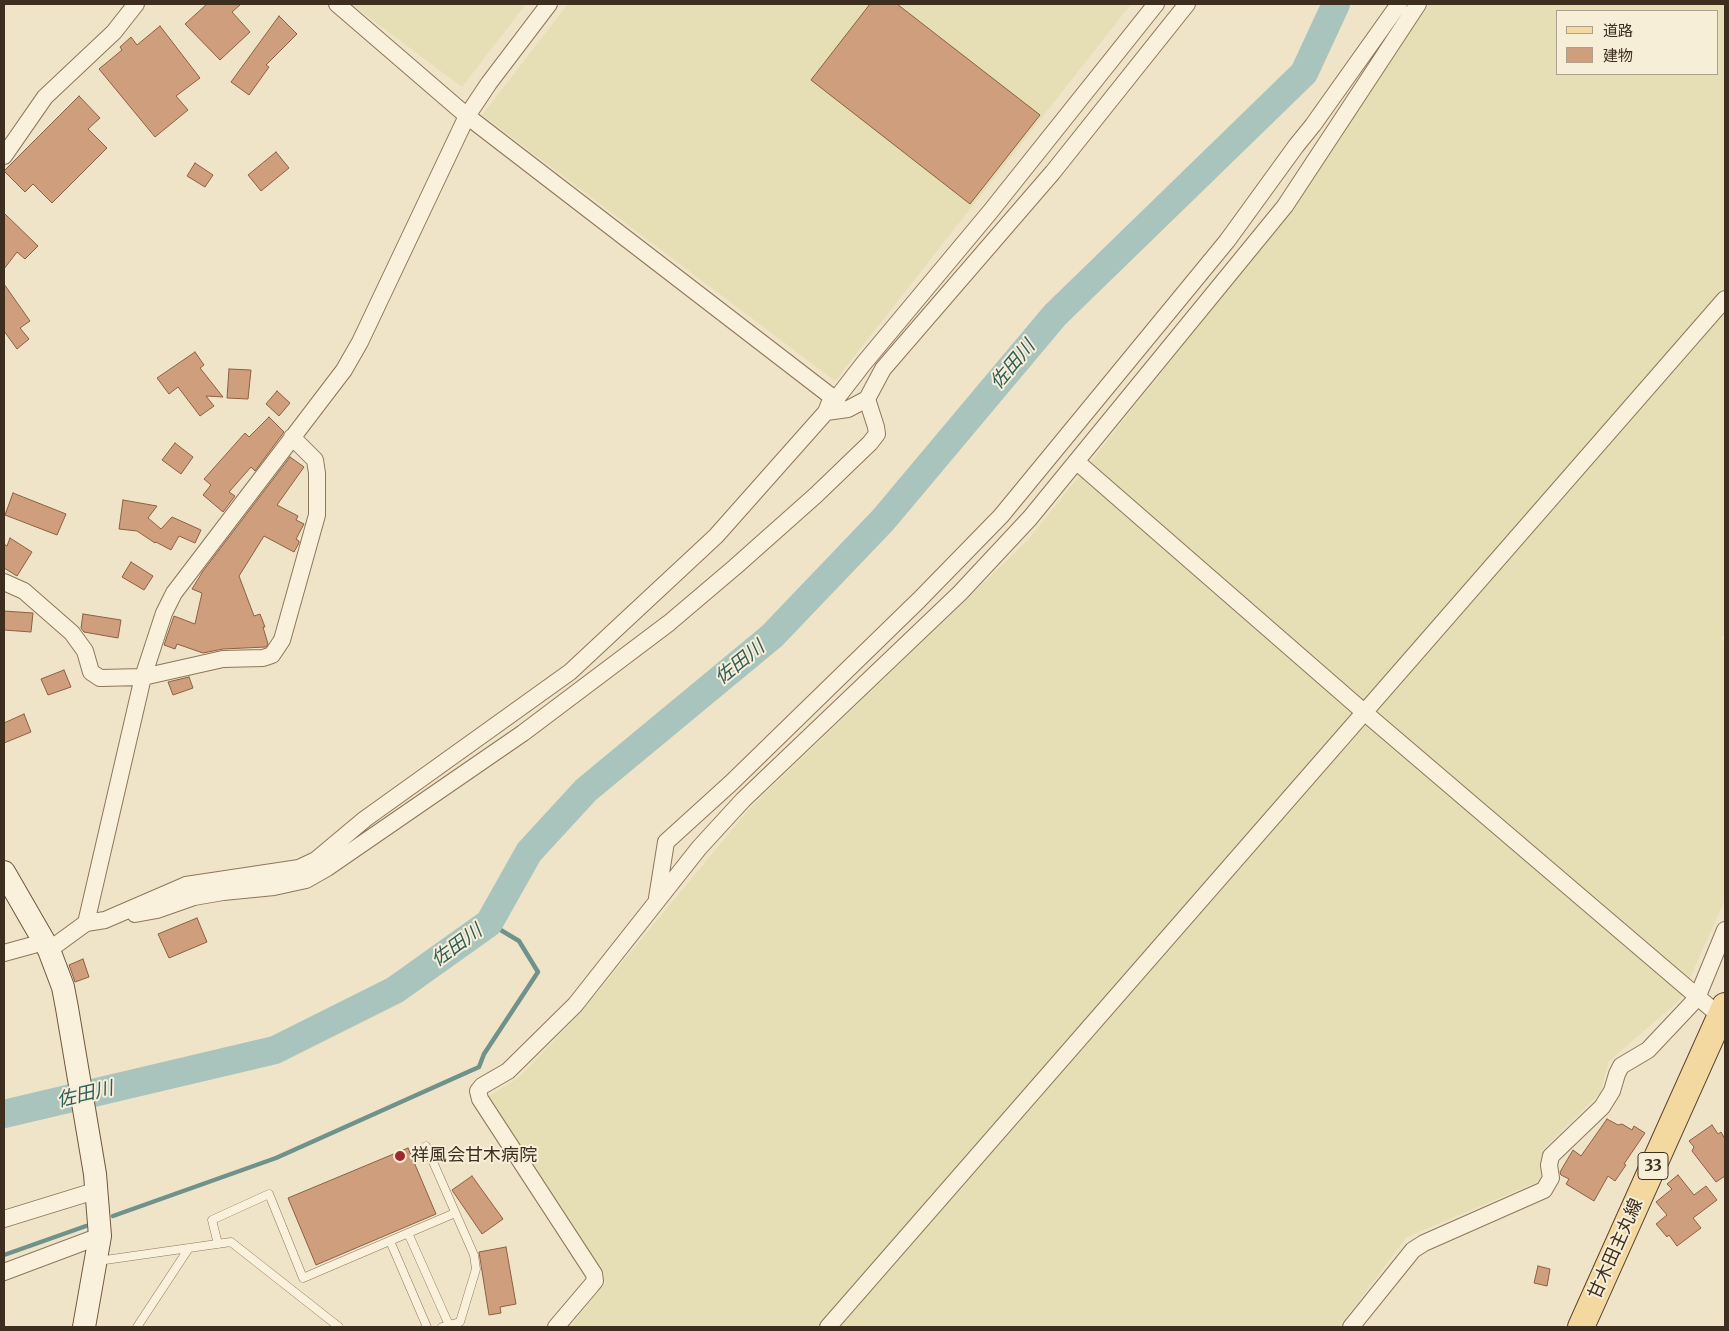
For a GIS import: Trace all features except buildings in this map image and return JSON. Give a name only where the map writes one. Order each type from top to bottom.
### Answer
[{"type":"main road","points":[[4,872],[46,946],[63,987],[67,1008],[96,1182],[100,1236],[84,1327]]},
{"type":"main road","name":"甘木田主丸線","points":[[1581,1327],[1723,1011]]},
{"type":"street","points":[[4,156],[45,97],[114,32],[136,4]]},
{"type":"street","points":[[337,4],[467,116],[832,397],[826,412]]},
{"type":"street","points":[[86,923],[143,677],[164,613],[174,593],[344,370],[360,342],[467,116],[489,83],[549,4]]},
{"type":"street","points":[[105,920],[186,885],[299,868],[316,860],[365,819],[570,672],[716,536],[826,412],[864,363],[990,212],[1156,4]]},
{"type":"street","points":[[826,412],[848,409],[867,400],[883,369],[1052,172],[1187,4]]},
{"type":"street","points":[[657,900],[666,842],[732,783],[919,600],[1001,516],[1228,241],[1399,4]]},
{"type":"street","points":[[556,1327],[595,1281],[594,1274],[480,1099],[478,1092],[482,1086],[508,1071],[575,1005],[699,848],[742,800],[960,593],[1030,518],[1285,206],[1418,4]]},
{"type":"street","points":[[828,1327],[1725,299]]},
{"type":"street","points":[[4,953],[46,946],[86,923],[157,910],[194,897],[292,884],[306,880],[326,868],[522,734],[669,623],[735,567],[816,495],[870,443],[877,434],[867,400]]},
{"type":"street","points":[[4,582],[24,591],[72,633],[85,652],[91,672],[100,678],[143,677],[223,659],[263,658],[272,655],[282,640],[317,515],[317,473],[315,460],[292,437]]},
{"type":"street","points":[[1077,462],[1364,712],[1698,998],[1723,1011]]},
{"type":"street","points":[[1351,1327],[1413,1250],[1424,1243],[1544,1190],[1551,1178],[1548,1165],[1551,1156],[1602,1106],[1612,1091],[1621,1066],[1648,1050],[1698,998],[1725,930]]},
{"type":"street","points":[[4,1219],[96,1182]]},
{"type":"street","points":[[4,1272],[100,1236]]},
{"type":"lane","points":[[408,1233],[446,1326],[460,1322],[476,1269],[474,1255],[426,1146]]},
{"type":"lane","points":[[218,1244],[212,1220],[268,1194],[304,1278],[455,1213]]},
{"type":"lane","points":[[390,1241],[427,1327]]},
{"type":"lane","points":[[96,1261],[231,1242],[338,1327]]},
{"type":"lane","points":[[137,1327],[190,1248]]},
{"type":"shaded area","points":[[351,4],[526,4],[462,87]]},
{"type":"shaded area","points":[[568,4],[1131,4],[835,381],[482,115]]},
{"type":"shaded area","points":[[1429,4],[1725,4],[1725,635],[1721,638],[1725,642],[1725,900],[1680,1000],[1609,1061],[1600,1093],[1543,1150],[1542,1180],[1407,1237],[1339,1327],[569,1327],[606,1283],[488,1097],[519,1077],[576,1018],[750,808],[1028,540],[1291,210]]},
{"type":"waterway","name":"佐田川","points":[[4,1114],[275,1050],[395,990],[489,923],[529,852],[586,790],[772,636],[883,520],[1055,315],[1304,73],[1336,4]]},
{"type":"waterway","points":[[113,1216],[276,1158],[479,1067],[484,1054],[538,972],[519,941],[489,923]]},
{"type":"waterway","points":[[4,1255],[86,1226]]},
{"type":"place","name":"祥風会甘木病院","points":[[400,1156]]}]
